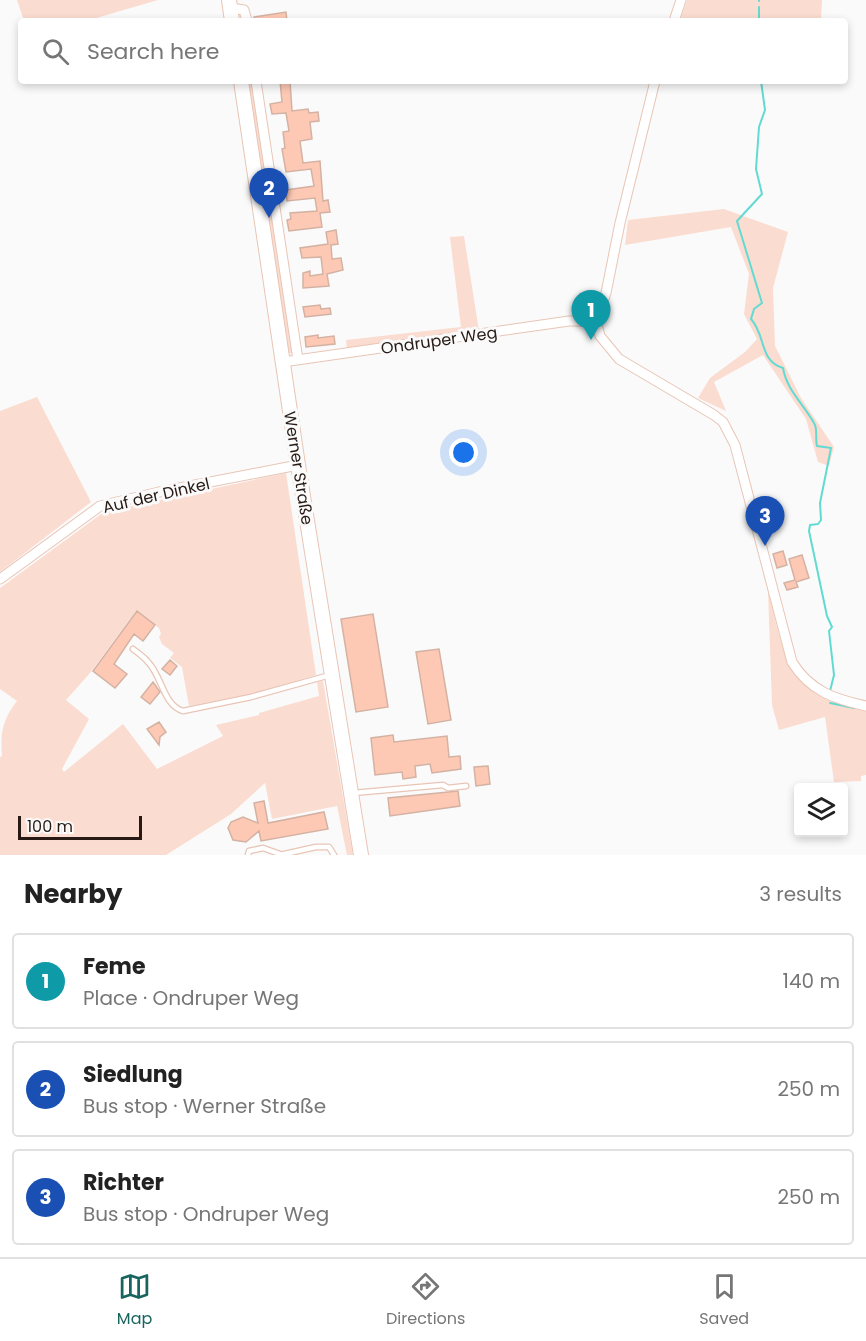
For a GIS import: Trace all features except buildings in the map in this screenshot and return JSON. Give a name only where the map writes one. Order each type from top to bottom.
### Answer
[{"type":"main road","name":"Werner Straße","points":[[241,84],[330,675],[361,855]]},
{"type":"street","points":[[675,18],[681,0]]},
{"type":"street","points":[[230,10],[244,10],[246,18]]},
{"type":"street","points":[[256,84],[298,360]]},
{"type":"street","points":[[654,84],[620,223],[606,293],[596,321],[600,336],[619,359],[723,422],[735,445],[792,662],[807,682],[816,689],[838,699],[866,706]]},
{"type":"street","name":"Ondruper Weg","points":[[282,362],[569,321],[596,321]]},
{"type":"street","name":"Auf der Dinkel","points":[[0,579],[100,506],[298,465]]},
{"type":"lane","points":[[133,650],[148,662],[159,677],[170,704],[183,711],[251,697],[330,675]]},
{"type":"lane","points":[[350,793],[443,785],[447,788],[466,786]]},
{"type":"lane","points":[[248,855],[249,850],[263,848],[280,855],[322,847],[329,847],[334,855]]},
{"type":"shaded area","points":[[17,0],[158,0],[96,18],[23,18]]},
{"type":"shaded area","points":[[687,0],[822,0],[821,18],[681,18]]},
{"type":"shaded area","points":[[248,84],[253,84],[295,354],[289,353]]},
{"type":"shaded area","points":[[724,209],[788,232],[773,288],[775,346],[801,398],[834,447],[829,466],[818,462],[806,419],[763,355],[714,382],[726,411],[698,398],[710,378],[745,352],[757,339],[744,314],[749,274],[731,227],[625,245],[628,220]]},
{"type":"shaded area","points":[[464,236],[479,331],[347,350],[346,340],[461,327],[450,237]]},
{"type":"shaded area","points":[[37,397],[91,502],[0,572],[0,411]]},
{"type":"shaded area","points":[[286,473],[316,675],[255,693],[189,706],[182,667],[170,658],[174,653],[162,644],[159,628],[136,611],[90,673],[66,700],[89,719],[62,769],[64,772],[123,724],[157,769],[223,736],[216,725],[259,715],[259,713],[319,696],[317,682],[323,681],[353,855],[347,855],[337,806],[272,819],[265,783],[231,814],[166,855],[0,855],[2,733],[8,714],[17,701],[0,689],[0,588],[104,512]]},
{"type":"shaded area","points":[[768,591],[780,639],[793,669],[802,682],[815,693],[830,701],[866,710],[866,775],[861,776],[861,781],[834,782],[825,717],[779,730],[772,705]]},
{"type":"waterway","points":[[759,7],[759,18]]},
{"type":"waterway","points":[[761,84],[765,110],[759,127],[756,169],[762,194],[737,221],[762,303],[754,309],[751,319],[756,325],[766,354],[775,365],[783,368],[788,383],[814,423],[817,446],[831,448],[820,503],[821,520],[818,524],[810,525],[809,531],[827,616],[832,627],[829,631],[834,675],[830,691]]},
{"type":"waterway","points":[[830,703],[854,708]]},
{"type":"place","name":"Siedlung","points":[[269,218]]},
{"type":"place","name":"Feme","points":[[591,340]]},
{"type":"place","name":"Richter","points":[[765,546]]}]
